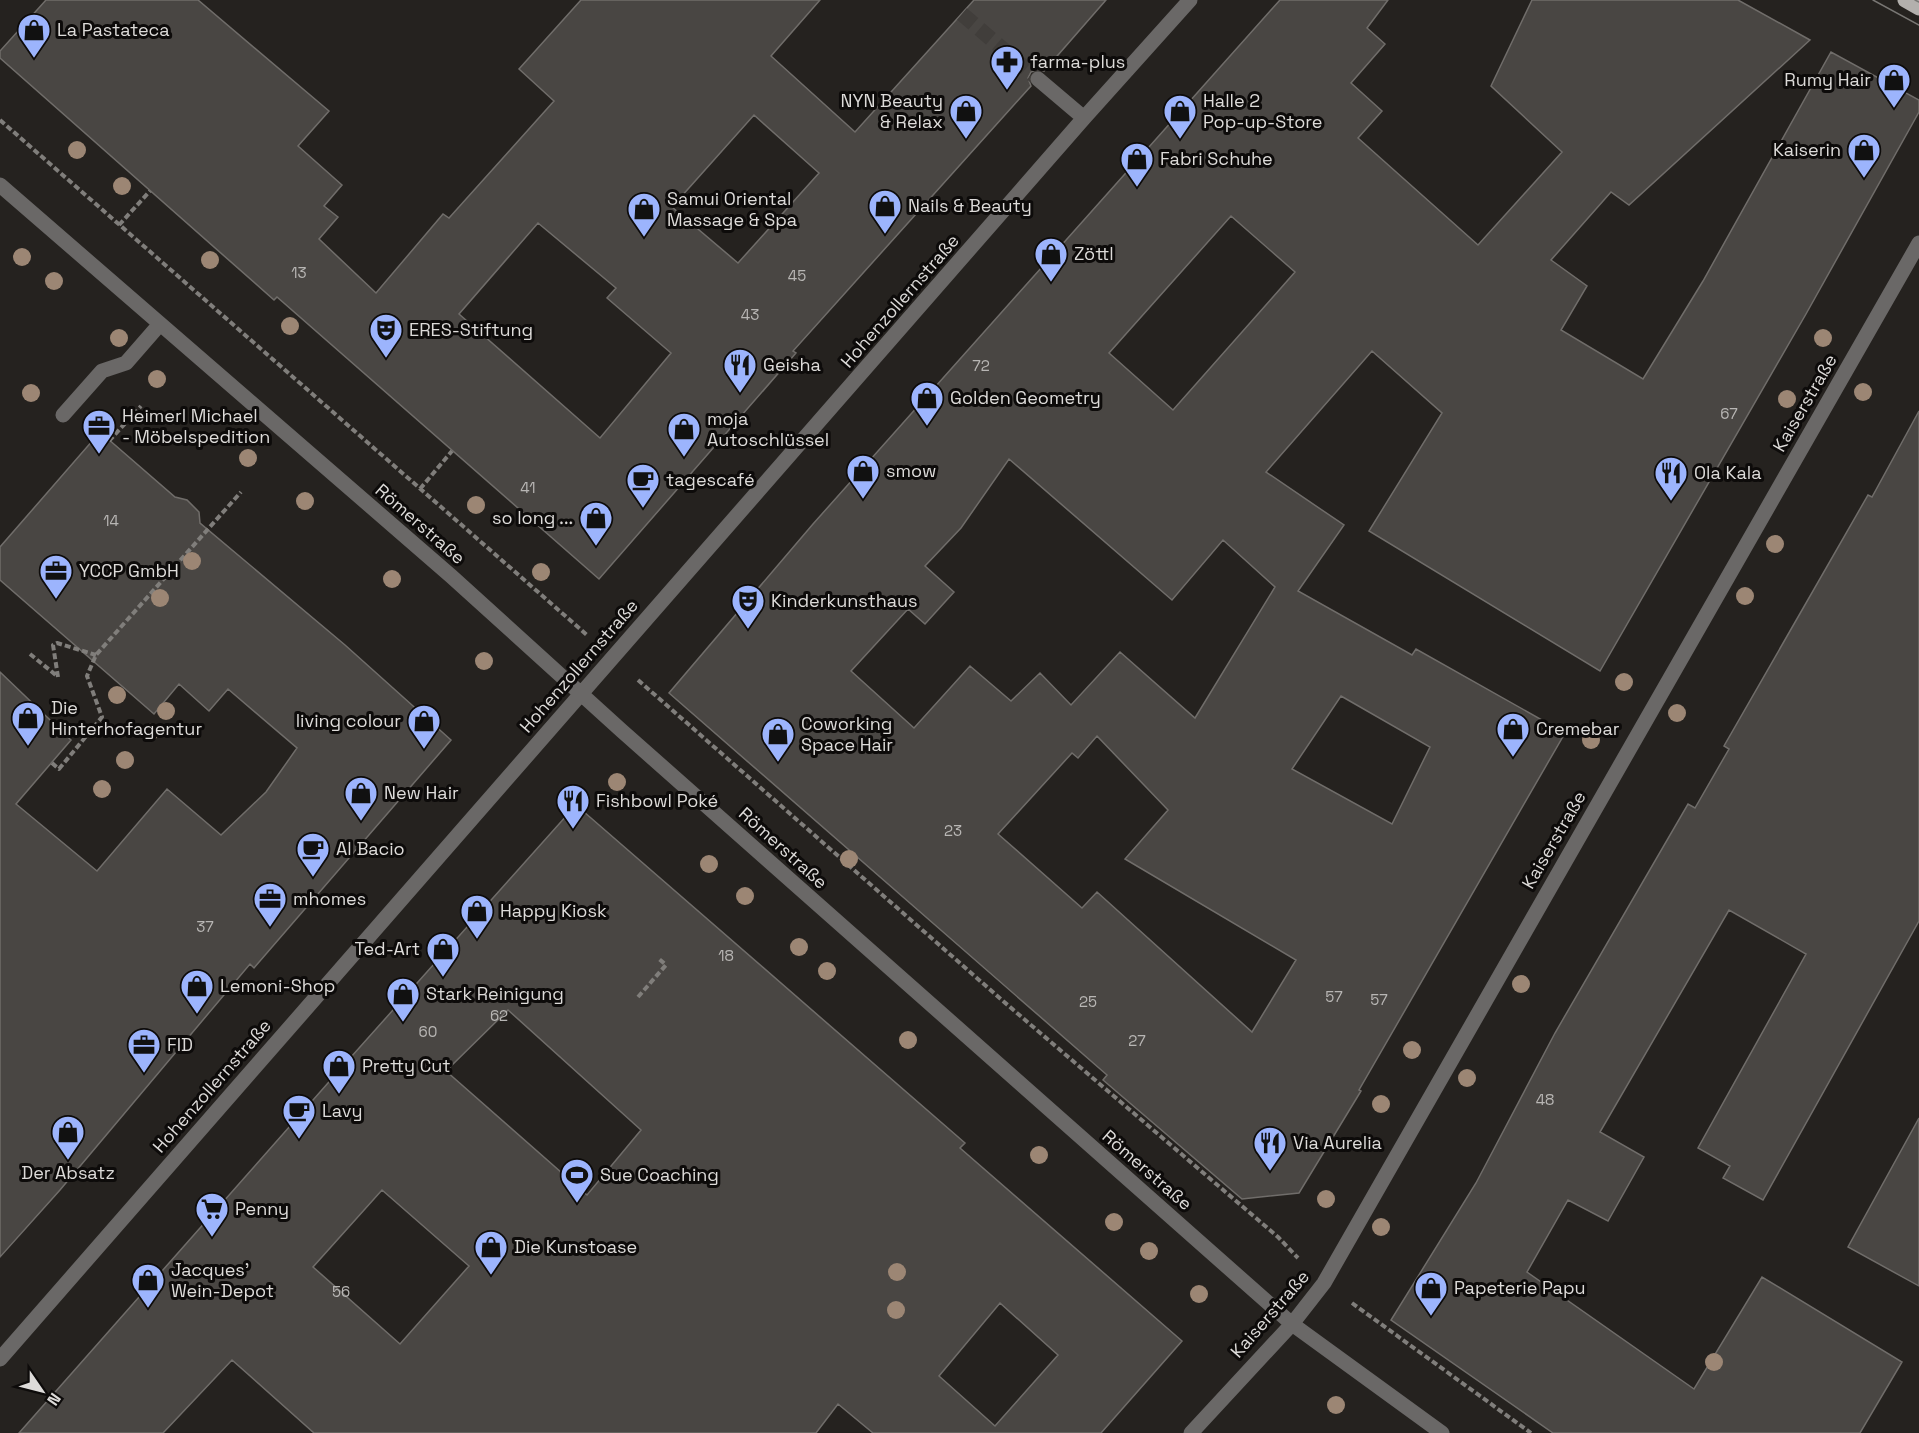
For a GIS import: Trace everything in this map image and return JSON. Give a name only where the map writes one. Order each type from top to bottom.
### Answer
[{"type":"main road","points":[[1905,0],[1919,8]]},
{"type":"street","name":"Hohenzollernstraße","points":[[0,1359],[1084,118],[1190,0]]},
{"type":"street","points":[[1038,79],[1084,118]]},
{"type":"street","name":"Römerstraße","points":[[0,185],[451,576],[1292,1324],[1442,1433]]},
{"type":"street","name":"Kaiserstraße","points":[[1191,1433],[1292,1324],[1324,1283],[1919,243]]},
{"type":"street","points":[[63,415],[102,371],[126,363],[160,324]]},
{"type":"path","points":[[0,120],[1003,1001],[1278,1237],[1324,1283],[1531,1433]]},
{"type":"path","points":[[119,225],[150,191]]},
{"type":"path","points":[[109,441],[141,406]]},
{"type":"path","points":[[420,489],[452,451]]},
{"type":"path","points":[[52,764],[59,769],[102,717],[87,676],[96,655],[241,492]]},
{"type":"path","points":[[30,654],[58,677],[53,645],[57,643],[96,655]]},
{"type":"path","points":[[638,997],[666,965],[658,958]]},
{"type":"building","points":[[46,0],[198,0],[329,111],[298,146],[342,185],[324,206],[338,217],[319,239],[376,293],[443,214],[449,218],[554,101],[519,69],[581,0],[820,0],[771,56],[855,132],[974,0],[1106,0],[1044,71],[1039,69],[1031,72],[1028,78],[1031,86],[793,351],[796,353],[599,579],[277,297],[274,300],[0,58],[0,51]],"holes":[[[754,115],[819,173],[738,263],[672,207]],[[538,223],[616,288],[607,298],[671,353],[600,438],[459,314]]]},
{"type":"building","points":[[1280,0],[1388,0],[1367,28],[1385,44],[1351,83],[1382,111],[1358,138],[1478,245],[1562,152],[1491,86],[1532,0],[1738,0],[1810,40],[1629,205],[1611,192],[1551,260],[1587,286],[1561,330],[1643,379],[1703,281],[1831,52],[1919,100],[1919,112],[1806,314],[1600,671],[1369,531],[1442,413],[1372,351],[1266,472],[1344,525],[1298,591],[1412,655],[1416,649],[1565,733],[1359,1090],[1361,1091],[1299,1193],[1242,1199],[1103,1080],[1107,1075],[669,693],[813,524]],"holes":[[[1231,216],[1295,272],[1173,410],[1109,353]],[[1009,459],[1172,600],[1223,540],[1275,587],[1195,718],[1120,652],[1071,705],[1040,673],[1011,701],[970,666],[914,728],[851,671],[908,609],[925,624],[954,592],[925,566],[961,528]],[[1341,696],[1430,747],[1392,824],[1292,769]],[[1097,736],[1168,810],[1125,859],[1296,960],[1252,1032],[1097,892],[1082,908],[998,834],[1072,753],[1078,758]]]},
{"type":"building","points":[[1919,411],[1919,921],[1763,1200],[1723,1178],[1730,1166],[1698,1148],[1806,954],[1729,910],[1600,1132],[1644,1157],[1608,1221],[1568,1200],[1527,1272],[1694,1389],[1762,1277],[1902,1362],[1860,1433],[1553,1433],[1391,1320],[1476,1183],[1555,1033],[1688,804],[1695,808],[1729,749],[1724,746],[1868,495],[1872,497]]},
{"type":"building","points":[[100,432],[175,497],[187,500],[199,512],[200,523],[345,645],[451,740],[254,968],[250,964],[60,1190],[0,1257],[0,672],[71,740],[16,804],[97,871],[167,789],[221,835],[266,792],[297,748],[228,689],[209,711],[179,684],[154,714],[0,580],[0,547]]},
{"type":"building","points":[[576,805],[965,1143],[960,1148],[1182,1341],[1101,1433],[873,1433],[838,1404],[816,1433],[314,1433],[232,1360],[163,1433],[19,1433]],"holes":[[[508,1010],[641,1130],[587,1195],[446,1071]],[[382,1190],[469,1266],[400,1344],[313,1267]],[[1000,1303],[1058,1355],[995,1426],[939,1376]]]},
{"type":"building","points":[[1919,1118],[1919,1286],[1848,1247]]},
{"type":"tunnel","points":[[962,14],[1038,79]]},
{"type":"tram line","points":[[1873,0],[1919,25]]},
{"type":"tram line","points":[[1915,0],[1919,2]]},
{"type":"place","name":"La Pastateca","points":[[34,59]]},
{"type":"place","name":"farma-plus","points":[[1007,91]]},
{"type":"place","name":"Rumy Hair","points":[[1894,109]]},
{"type":"place","name":"NYN Beauty & Relax","points":[[966,140]]},
{"type":"place","name":"Halle 2 Pop-up-Store","points":[[1180,140]]},
{"type":"place","name":"Kaiserin","points":[[1864,179]]},
{"type":"place","name":"Fabri Schuhe","points":[[1137,188]]},
{"type":"place","name":"Nails & Beauty","points":[[885,235]]},
{"type":"place","name":"Samui Oriental Massage & Spa","points":[[644,238]]},
{"type":"place","name":"Zöttl","points":[[1051,283]]},
{"type":"place","name":"ERES-Stiftung","points":[[386,359]]},
{"type":"place","name":"Geisha","points":[[740,394]]},
{"type":"place","name":"Golden Geometry","points":[[927,427]]},
{"type":"place","name":"Heimerl Michael - Möbelspedition","points":[[99,455]]},
{"type":"place","name":"moja Autoschlüssel","points":[[684,458]]},
{"type":"place","name":"smow","points":[[863,500]]},
{"type":"place","name":"Ola Kala","points":[[1671,502]]},
{"type":"place","name":"tagescafé","points":[[643,509]]},
{"type":"place","name":"so long ...","points":[[596,547]]},
{"type":"place","name":"YCCP GmbH","points":[[56,600]]},
{"type":"place","name":"Kinderkunsthaus","points":[[748,630]]},
{"type":"place","name":"Die Hinterhofagentur","points":[[28,747]]},
{"type":"place","name":"living colour","points":[[424,750]]},
{"type":"place","name":"Cremebar","points":[[1513,758]]},
{"type":"place","name":"Coworking Space Hair","points":[[778,763]]},
{"type":"place","name":"New Hair","points":[[361,822]]},
{"type":"place","name":"Fishbowl Poké","points":[[573,830]]},
{"type":"place","name":"Al Bacio","points":[[313,878]]},
{"type":"place","name":"mhomes","points":[[270,928]]},
{"type":"place","name":"Happy Kiosk","points":[[477,940]]},
{"type":"place","name":"Ted-Art","points":[[443,978]]},
{"type":"place","name":"Lemoni-Shop","points":[[197,1015]]},
{"type":"place","name":"Stark Reinigung","points":[[403,1023]]},
{"type":"place","name":"FID","points":[[144,1074]]},
{"type":"place","name":"Pretty Cut","points":[[339,1095]]},
{"type":"place","name":"Lavy","points":[[299,1140]]},
{"type":"place","name":"Der Absatz","points":[[68,1161]]},
{"type":"place","name":"Via Aurelia","points":[[1270,1172]]},
{"type":"place","name":"Sue Coaching","points":[[577,1204]]},
{"type":"place","name":"Penny","points":[[212,1238]]},
{"type":"place","name":"Die Kunstoase","points":[[491,1276]]},
{"type":"place","name":"Jacques' Wein-Depot","points":[[148,1309]]},
{"type":"place","name":"Papeterie Papu","points":[[1431,1317]]}]
